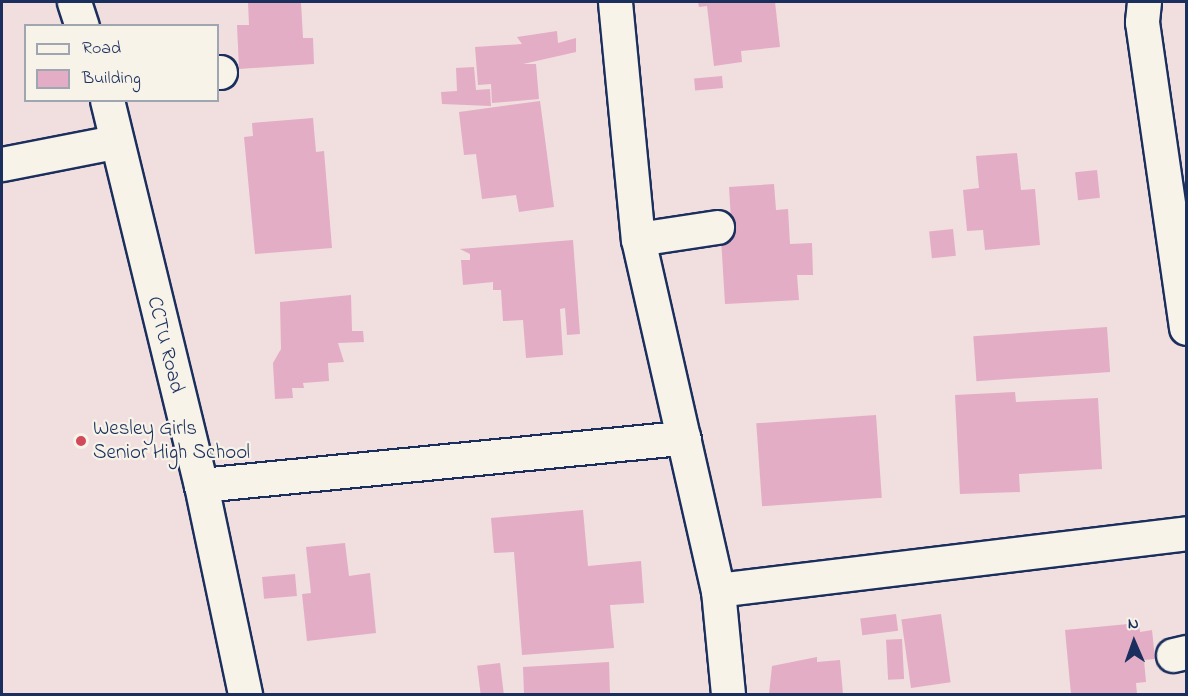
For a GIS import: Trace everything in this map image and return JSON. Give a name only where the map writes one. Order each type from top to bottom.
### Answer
[{"type":"street","points":[[74,2],[81,24]]},
{"type":"street","points":[[615,2],[638,239],[718,590],[728,694]]},
{"type":"street","points":[[1144,2],[1142,22],[1186,328]]},
{"type":"street","name":"CCTU Road","points":[[107,102],[114,142],[201,485],[245,694]]},
{"type":"street","points":[[2,164],[114,142]]},
{"type":"street","points":[[638,239],[717,227]]},
{"type":"street","points":[[201,485],[684,438]]},
{"type":"street","points":[[718,590],[1186,533]]},
{"type":"building","points":[[248,2],[301,2],[303,38],[313,38],[314,64],[239,69],[237,25],[249,25]]},
{"type":"building","points":[[698,2],[775,2],[780,47],[741,51],[742,62],[714,66],[707,6],[699,7]]},
{"type":"building","points":[[557,31],[558,43],[576,38],[576,52],[523,64],[536,64],[539,99],[492,103],[491,84],[478,85],[475,47],[522,44],[517,37]]},
{"type":"building","points":[[474,67],[476,90],[490,89],[491,106],[442,104],[441,92],[457,91],[456,68]]},
{"type":"building","points":[[722,76],[723,88],[695,90],[694,78]]},
{"type":"building","points":[[540,101],[554,207],[519,212],[516,195],[482,199],[476,154],[464,155],[459,112]]},
{"type":"building","points":[[313,118],[316,152],[324,151],[332,248],[255,254],[244,137],[253,136],[252,123]]},
{"type":"building","points":[[1017,153],[1021,190],[1035,189],[1040,245],[985,250],[983,230],[967,231],[963,190],[979,188],[976,156]]},
{"type":"building","points":[[1097,170],[1100,198],[1078,200],[1075,172]]},
{"type":"building","points":[[774,184],[776,210],[788,209],[790,244],[812,243],[813,275],[797,275],[799,300],[725,304],[721,238],[732,237],[729,187]]},
{"type":"building","points":[[953,229],[956,256],[932,258],[929,232]]},
{"type":"building","points":[[573,240],[580,334],[567,335],[565,308],[560,309],[563,355],[526,358],[523,320],[503,321],[501,290],[493,290],[493,282],[463,285],[461,260],[470,260],[470,254],[460,249]]},
{"type":"building","points":[[351,295],[352,331],[363,331],[364,342],[338,343],[344,362],[328,363],[329,381],[303,383],[304,388],[292,388],[293,398],[275,399],[273,363],[281,349],[280,302]]},
{"type":"building","points":[[1107,327],[1110,372],[976,381],[973,336]]},
{"type":"building","points":[[1015,392],[1016,402],[1098,398],[1102,469],[1019,474],[1020,492],[960,494],[955,395]]},
{"type":"building","points":[[876,415],[882,498],[762,506],[756,423]]},
{"type":"building","points":[[583,510],[588,566],[641,561],[644,603],[610,605],[614,648],[522,655],[514,552],[494,553],[491,518]]},
{"type":"building","points":[[345,543],[349,576],[370,573],[376,633],[307,641],[302,594],[311,593],[306,547]]},
{"type":"building","points":[[295,574],[297,596],[264,599],[262,577]]},
{"type":"building","points":[[896,614],[898,631],[862,635],[860,618]]},
{"type":"building","points":[[941,614],[951,682],[911,688],[901,620]]},
{"type":"building","points":[[1139,623],[1140,632],[1152,630],[1155,659],[1144,660],[1146,682],[1136,683],[1137,694],[1071,694],[1065,630]]},
{"type":"building","points":[[902,639],[904,679],[888,680],[886,640]]},
{"type":"building","points":[[817,657],[817,662],[840,660],[843,694],[769,694],[772,666]]},
{"type":"building","points":[[609,662],[610,694],[524,694],[523,667]]},
{"type":"building","points":[[500,663],[504,694],[481,694],[477,666]]},
{"type":"place","name":"Wesley Girls Senior High School","points":[[81,441]]}]
